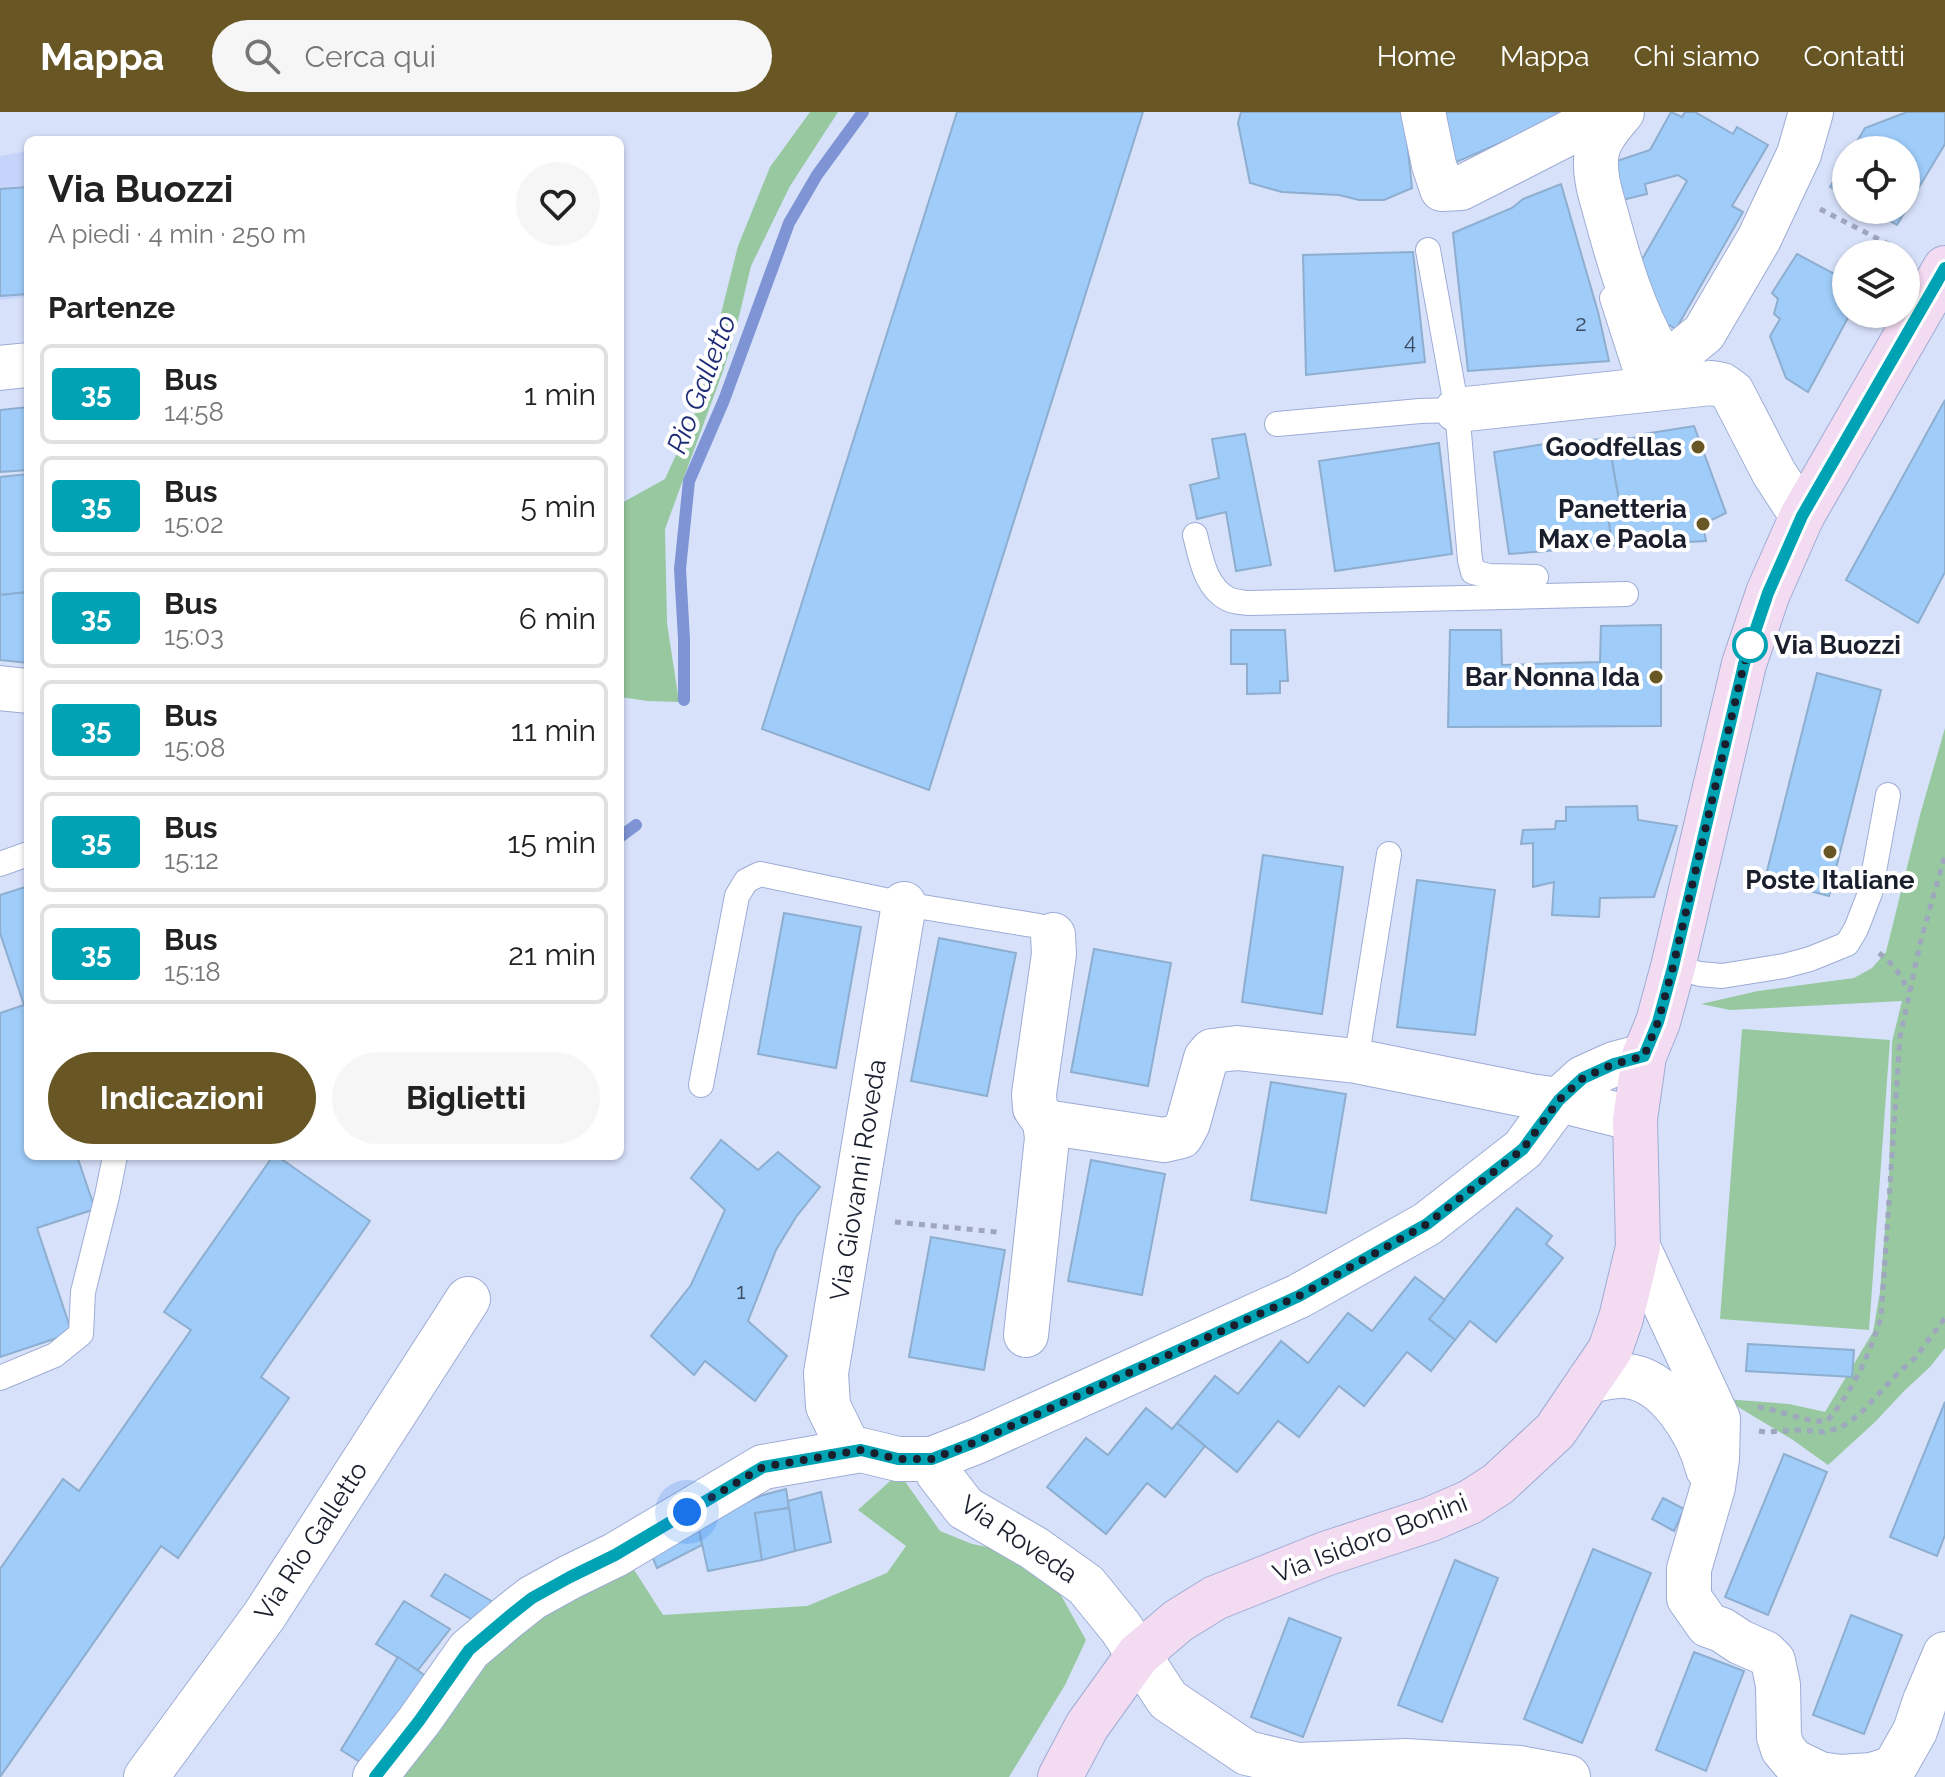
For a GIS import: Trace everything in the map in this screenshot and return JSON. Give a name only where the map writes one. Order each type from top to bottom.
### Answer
[{"type":"street","points":[[1423,112],[1442,189],[1461,188],[1610,112]]},
{"type":"street","points":[[1622,112],[1601,141],[1596,157],[1597,183],[1614,246],[1647,335],[1658,353],[1677,355],[1704,333],[1759,239],[1799,154],[1811,112]]},
{"type":"street","name":"Via Isidoro Bonini","points":[[1060,1777],[1087,1726],[1138,1655],[1178,1621],[1215,1598],[1325,1554],[1431,1519],[1470,1502],[1498,1484],[1555,1431],[1610,1350],[1638,1247],[1635,1119],[1644,1056],[1658,1022],[1673,967],[1744,664],[1768,593],[1802,516],[1945,268]]},
{"type":"street","points":[[0,368],[24,365]]},
{"type":"street","points":[[1457,410],[1711,383],[1722,385],[1732,392],[1774,473],[1802,516]]},
{"type":"street","points":[[0,688],[24,691]]},
{"type":"street","name":"Via Giovanni Roveda","points":[[850,1451],[828,1406],[826,1373],[904,904]]},
{"type":"street","points":[[1026,1335],[1047,1138],[1045,1122],[1035,1108],[1034,1094],[1054,954],[1053,935]]},
{"type":"street","points":[[1045,1122],[1164,1140],[1181,1136],[1188,1123],[1206,1058],[1212,1051],[1237,1048],[1356,1061],[1559,1100],[1635,1119]]},
{"type":"street","points":[[375,1777],[469,1650],[532,1598],[615,1555],[763,1467],[861,1450],[898,1459],[932,1459],[1299,1296],[1427,1224],[1523,1149],[1559,1100],[1583,1078],[1614,1064],[1644,1056]]},
{"type":"street","points":[[1638,1247],[1718,1419],[1713,1487],[1689,1569],[1689,1598],[1708,1625],[1765,1653],[1773,1661],[1778,1685],[1777,1726],[1783,1749],[1812,1776],[1905,1772],[1925,1701],[1945,1654]]},
{"type":"street","name":"Via Rio Galletto","points":[[146,1777],[264,1616],[468,1299]]},
{"type":"street","points":[[1589,1381],[1629,1376],[1646,1381],[1659,1391],[1690,1423],[1703,1451],[1713,1487]]},
{"type":"street","name":"Via Roveda","points":[[932,1459],[938,1473],[965,1508],[1034,1548],[1086,1585],[1121,1628],[1168,1700],[1247,1753],[1297,1765],[1406,1761],[1520,1768],[1568,1777]]},
{"type":"lane","points":[[1580,197],[1642,391]]},
{"type":"lane","points":[[1428,250],[1457,410],[1473,572],[1489,576],[1536,577]]},
{"type":"lane","points":[[1277,424],[1457,410]]},
{"type":"lane","points":[[1195,535],[1206,575],[1217,590],[1229,600],[1248,603],[1626,594]]},
{"type":"lane","points":[[1673,967],[1722,976],[1784,966],[1847,944],[1870,893],[1888,795]]},
{"type":"lane","points":[[1356,1061],[1389,854]]},
{"type":"lane","points":[[0,864],[24,855]]},
{"type":"lane","points":[[701,1085],[737,896],[746,881],[760,874],[904,904],[1039,926],[1053,935]]},
{"type":"lane","points":[[0,1378],[55,1355],[81,1334],[83,1292],[114,1160]]},
{"type":"path","points":[[1781,192],[1880,240]]},
{"type":"path","points":[[1945,855],[1921,940],[1900,1037],[1881,1318],[1872,1345],[1841,1404],[1827,1421],[1815,1422],[1761,1407],[1742,1407],[1718,1419],[1725,1425],[1765,1432],[1824,1432],[1840,1428],[1859,1415],[1915,1358],[1945,1318]]},
{"type":"path","points":[[1879,952],[1902,976],[1909,993]]},
{"type":"path","points":[[883,1221],[1038,1234]]},
{"type":"shaded area","points":[[24,152],[24,297],[0,300],[0,156]]},
{"type":"green space","points":[[810,112],[838,112],[790,186],[751,266],[723,371],[665,529],[667,623],[679,702],[624,698],[624,502],[665,479],[697,409],[738,246],[770,167]]},
{"type":"green space","points":[[1945,728],[1945,1348],[1875,1422],[1828,1465],[1725,1399],[1789,1404],[1825,1412],[1873,1332],[1880,1292],[1889,1179],[1892,1042],[1902,1001],[1730,1010],[1701,1004],[1758,991],[1854,978],[1872,968],[1886,952]]},
{"type":"green space","points":[[1742,1029],[1890,1040],[1869,1330],[1720,1319]]},
{"type":"green space","points":[[899,1473],[940,1531],[972,1544],[993,1548],[1058,1590],[1086,1640],[1065,1685],[1009,1777],[391,1777],[485,1650],[631,1565],[663,1615],[807,1606],[887,1573],[906,1546],[858,1510]]},
{"type":"building","points":[[957,112],[1143,112],[929,790],[762,729]]},
{"type":"building","points":[[1241,112],[1404,112],[1412,188],[1384,200],[1359,200],[1339,195],[1282,192],[1250,183],[1238,123]]},
{"type":"building","points":[[1438,112],[1572,112],[1454,163]]},
{"type":"building","points":[[1671,112],[1682,117],[1685,112],[1695,112],[1733,134],[1737,127],[1768,145],[1732,206],[1743,212],[1676,329],[1657,318],[1640,263],[1687,181],[1678,175],[1645,184],[1647,194],[1622,200],[1611,163],[1650,150]]},
{"type":"building","points":[[1907,112],[1945,112],[1945,144],[1920,186],[1920,136],[1860,136],[1865,128]]},
{"type":"building","points":[[1561,184],[1609,361],[1468,371],[1453,233]]},
{"type":"building","points":[[24,187],[24,294],[0,296],[0,189]]},
{"type":"building","points":[[1413,252],[1425,362],[1306,375],[1303,255]]},
{"type":"building","points":[[1797,254],[1832,273],[1832,328],[1842,328],[1808,392],[1786,378],[1770,336],[1780,319],[1774,314],[1778,299],[1772,293]]},
{"type":"building","points":[[1945,400],[1945,572],[1918,623],[1846,580]]},
{"type":"building","points":[[24,407],[24,470],[0,472],[0,410]]},
{"type":"building","points":[[1694,426],[1726,513],[1703,524],[1706,541],[1612,546],[1608,515],[1621,512],[1608,439],[1633,438]]},
{"type":"building","points":[[1245,434],[1271,565],[1236,571],[1226,512],[1197,519],[1190,485],[1219,478],[1212,439]]},
{"type":"building","points":[[1608,439],[1621,512],[1608,515],[1612,546],[1509,554],[1494,452],[1563,441]]},
{"type":"building","points":[[1439,443],[1452,554],[1335,571],[1319,461]]},
{"type":"building","points":[[24,474],[24,592],[0,595],[0,477]]},
{"type":"building","points":[[24,592],[24,663],[0,660],[0,595]]},
{"type":"building","points":[[1661,625],[1661,726],[1448,727],[1450,630],[1501,630],[1502,665],[1600,662],[1601,626]]},
{"type":"building","points":[[1231,630],[1285,630],[1288,681],[1280,681],[1280,693],[1247,694],[1247,664],[1231,664]]},
{"type":"building","points":[[1817,673],[1881,690],[1829,896],[1765,879]]},
{"type":"building","points":[[1637,806],[1638,820],[1677,826],[1654,897],[1600,898],[1599,917],[1552,915],[1554,882],[1533,887],[1533,843],[1521,844],[1523,830],[1555,829],[1556,821],[1566,821],[1566,807]]},
{"type":"building","points":[[1263,855],[1343,867],[1322,1014],[1242,1002]]},
{"type":"building","points":[[1417,880],[1495,890],[1475,1035],[1397,1027]]},
{"type":"building","points":[[24,887],[24,1005],[0,933],[0,895]]},
{"type":"building","points":[[784,913],[861,927],[836,1068],[758,1054]]},
{"type":"building","points":[[939,938],[1016,953],[987,1096],[911,1081]]},
{"type":"building","points":[[1094,949],[1171,963],[1148,1086],[1071,1072]]},
{"type":"building","points":[[24,1005],[24,1160],[78,1160],[95,1209],[37,1228],[72,1333],[0,1357],[0,1013]]},
{"type":"building","points":[[1271,1082],[1346,1094],[1326,1213],[1251,1200]]},
{"type":"building","points":[[721,1140],[758,1170],[778,1152],[820,1187],[796,1217],[776,1250],[748,1321],[787,1356],[755,1401],[705,1361],[694,1375],[651,1336],[691,1285],[725,1210],[691,1178]]},
{"type":"building","points":[[270,1160],[283,1160],[370,1221],[261,1377],[289,1398],[178,1558],[161,1546],[0,1777],[0,1569],[63,1479],[79,1491],[191,1330],[164,1312]]},
{"type":"building","points":[[1091,1160],[1165,1174],[1142,1295],[1068,1281]]},
{"type":"building","points":[[1517,1208],[1552,1236],[1546,1244],[1563,1258],[1496,1342],[1470,1321],[1455,1340],[1429,1319]]},
{"type":"building","points":[[931,1237],[1005,1250],[984,1370],[909,1357]]},
{"type":"building","points":[[1415,1277],[1445,1300],[1429,1319],[1455,1340],[1431,1371],[1407,1352],[1364,1406],[1339,1386],[1299,1437],[1278,1421],[1237,1472],[1177,1423],[1215,1376],[1238,1394],[1281,1341],[1308,1363],[1348,1313],[1372,1331]]},
{"type":"building","points":[[1748,1344],[1854,1350],[1852,1377],[1746,1371]]},
{"type":"building","points":[[1945,1402],[1945,1535],[1937,1556],[1890,1537]]},
{"type":"building","points":[[1146,1408],[1172,1429],[1177,1423],[1205,1446],[1165,1497],[1147,1483],[1106,1534],[1047,1487],[1086,1438],[1108,1455]]},
{"type":"building","points":[[1784,1454],[1827,1472],[1768,1615],[1725,1597]]},
{"type":"building","points":[[786,1489],[789,1508],[755,1513],[762,1560],[708,1571],[697,1521]]},
{"type":"building","points":[[821,1492],[831,1542],[795,1551],[788,1501]]},
{"type":"building","points":[[1663,1498],[1684,1509],[1674,1531],[1652,1519]]},
{"type":"building","points":[[789,1508],[795,1551],[762,1560],[755,1513]]},
{"type":"building","points":[[697,1521],[702,1545],[657,1568],[649,1549]]},
{"type":"building","points":[[1593,1549],[1651,1573],[1582,1743],[1524,1719]]},
{"type":"building","points":[[1455,1560],[1498,1578],[1442,1722],[1398,1705]]},
{"type":"building","points":[[445,1574],[493,1602],[480,1624],[431,1596]]},
{"type":"building","points":[[404,1601],[450,1629],[418,1670],[376,1644]]},
{"type":"building","points":[[1851,1615],[1902,1635],[1864,1734],[1813,1715]]},
{"type":"building","points":[[1289,1618],[1341,1638],[1303,1737],[1251,1717]]},
{"type":"building","points":[[1694,1652],[1744,1671],[1706,1771],[1656,1750]]},
{"type":"building","points":[[398,1657],[433,1681],[371,1769],[341,1750]]},
{"type":"waterway","name":"Rio Galletto","points":[[684,700],[680,569],[689,481],[724,400],[789,223],[817,175],[863,112]]},
{"type":"waterway","name":"Rio Galletto","points":[[624,834],[636,825]]},
{"type":"bus line","name":"35","points":[[375,1777],[469,1650],[532,1598],[615,1555],[763,1467],[861,1450],[898,1459],[932,1459],[1299,1296],[1427,1224],[1523,1149],[1559,1100],[1583,1078],[1614,1064],[1644,1056],[1658,1022],[1673,967],[1744,664],[1768,593],[1802,516],[1945,268]]},
{"type":"place","name":"Goodfellas","points":[[1698,447]]},
{"type":"place","name":"Panetteria Max e Paola","points":[[1703,524]]},
{"type":"place","name":"Via Buozzi","points":[[1750,645]]},
{"type":"place","name":"Bar Nonna Ida","points":[[1656,677]]},
{"type":"place","name":"Poste Italiane","points":[[1830,852]]},
{"type":"route","points":[[687,1512],[763,1467],[861,1450],[898,1459],[932,1459],[1299,1296],[1427,1224],[1523,1149],[1559,1100],[1583,1078],[1614,1064],[1644,1056],[1658,1022],[1673,967],[1752,640],[1750,645]]}]
